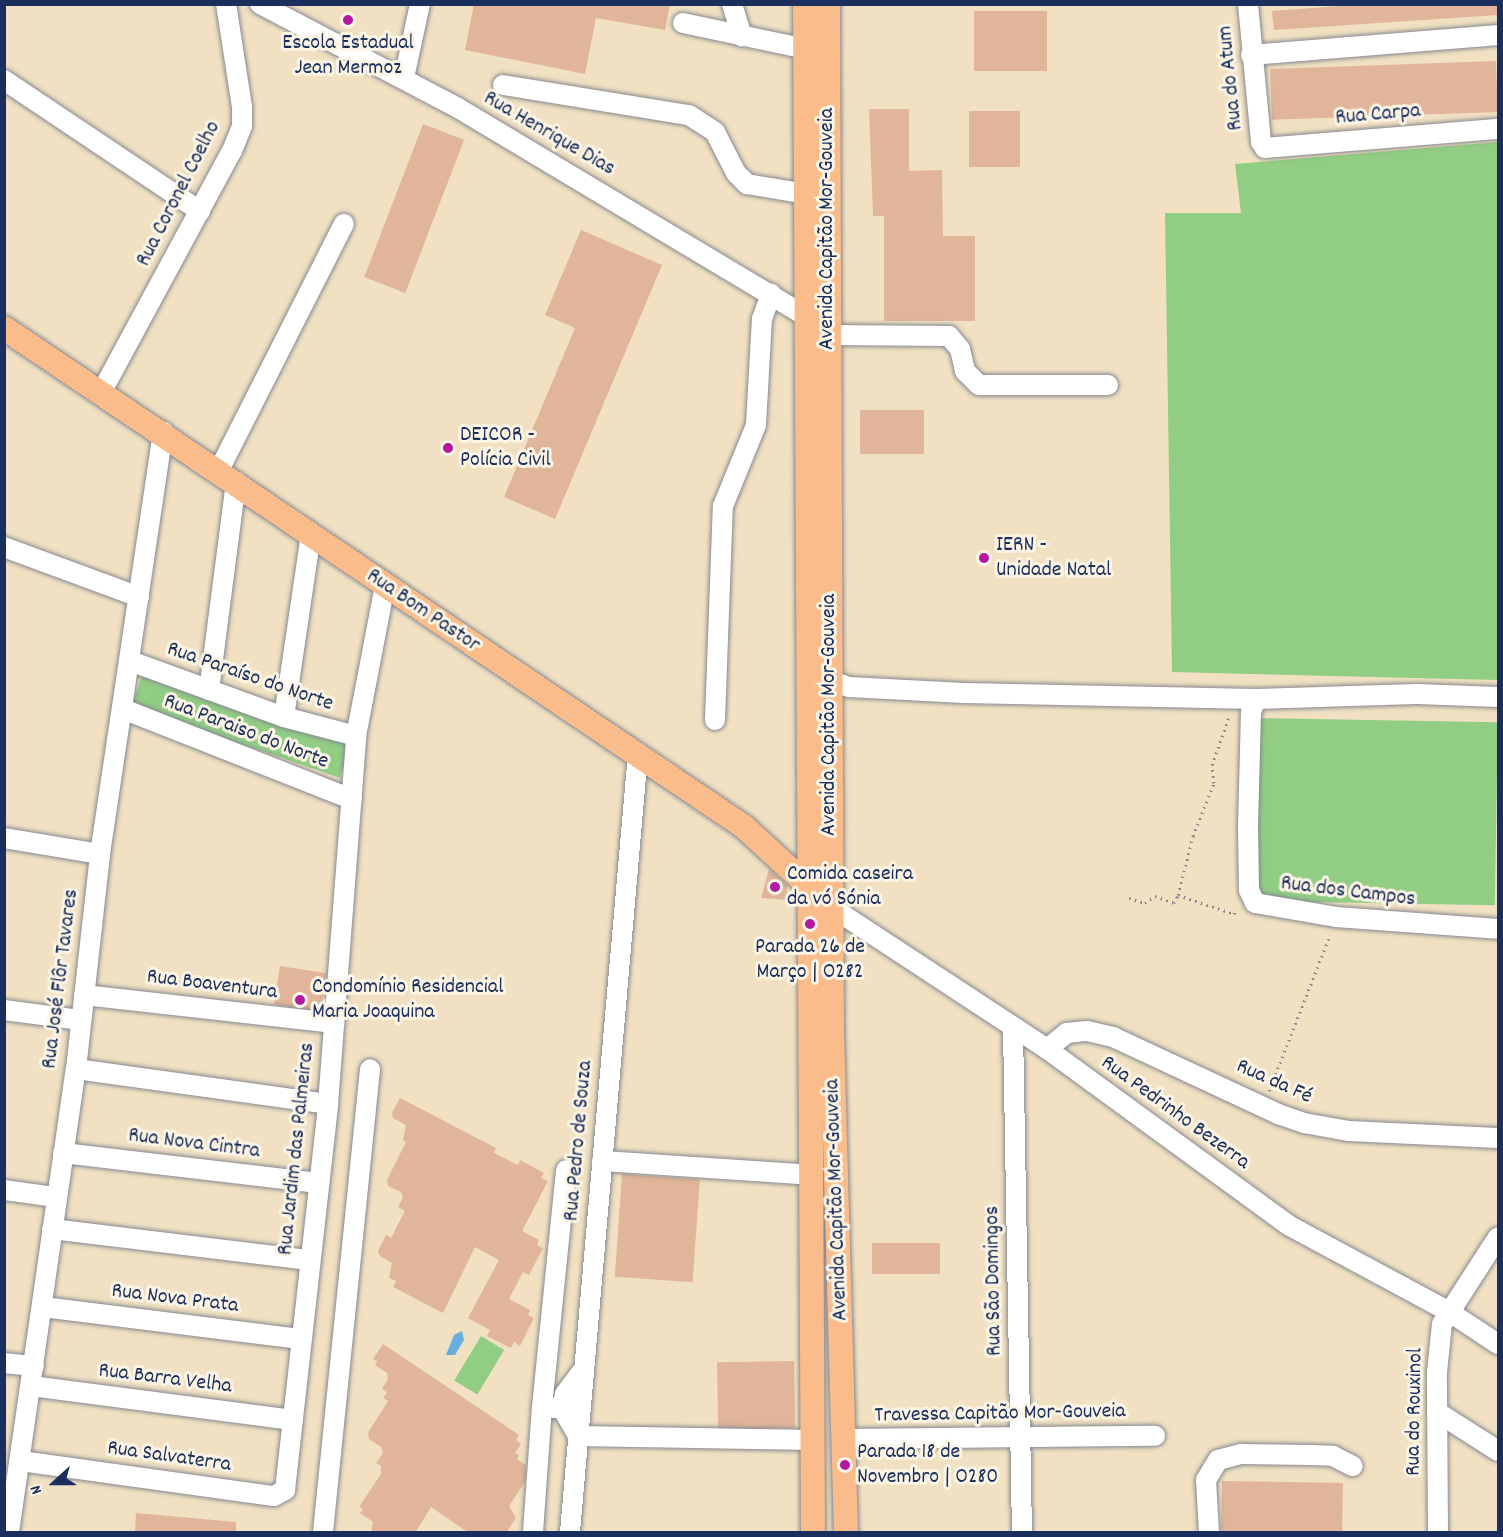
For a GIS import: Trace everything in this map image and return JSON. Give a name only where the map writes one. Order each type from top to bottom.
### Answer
[{"type":"main road","name":"Avenida Capitão Mor-Gouveia","points":[[806,4],[807,317],[829,680],[831,907],[846,1533]]},
{"type":"main road","name":"Avenida Capitão Mor-Gouveia","points":[[813,1533],[810,888],[818,469],[829,335],[828,4]]},
{"type":"main road","name":"Rua Bom Pastor","points":[[4,328],[163,432],[386,586],[638,753],[764,843],[831,907]]},
{"type":"street","name":"Rua Coronel Coelho","points":[[102,392],[200,211],[242,126],[243,107],[226,4]]},
{"type":"street","name":"Rua Henrique Dias","points":[[260,4],[404,78],[807,317]]},
{"type":"street","points":[[404,78],[420,4]]},
{"type":"street","points":[[732,4],[742,36]]},
{"type":"street","name":"Rua do Atum","points":[[1248,4],[1251,56],[1263,146]]},
{"type":"street","points":[[683,24],[806,49]]},
{"type":"street","points":[[1251,56],[1498,35]]},
{"type":"street","points":[[5,83],[200,211]]},
{"type":"street","points":[[503,85],[689,115],[715,132],[736,173],[747,184],[807,194]]},
{"type":"street","name":"Rua Carpa","points":[[1263,146],[1270,149],[1498,129]]},
{"type":"street","points":[[209,690],[228,476],[344,224]]},
{"type":"street","points":[[715,720],[723,506],[756,425],[762,319],[771,294]]},
{"type":"street","points":[[829,335],[949,336],[960,349],[965,371],[979,385],[1108,385]]},
{"type":"street","name":"Rua José Flôr Tavares","points":[[9,1533],[76,1069],[100,854],[163,432]]},
{"type":"street","points":[[284,717],[311,534]]},
{"type":"street","points":[[4,546],[139,597]]},
{"type":"street","name":"Rua Jardim das Palmeiras","points":[[274,1496],[285,1490],[287,1484],[300,1339],[328,1104],[356,736],[386,586]]},
{"type":"street","name":"Rua Paraíso do Norte","points":[[130,661],[284,717],[356,736]]},
{"type":"street","points":[[829,680],[842,687],[1253,705],[1417,694],[1498,698]]},
{"type":"street","name":"Rua dos Campos","points":[[1253,705],[1249,890],[1255,903],[1336,917],[1498,929]]},
{"type":"street","name":"Rua Paraiso do Norte","points":[[123,709],[352,799]]},
{"type":"street","name":"Rua Pedro de Souza","points":[[570,1533],[638,753]]},
{"type":"street","points":[[4,838],[100,854]]},
{"type":"street","name":"Rua Pedrinho Bezerra","points":[[831,907],[1047,1049],[1288,1225],[1448,1311],[1498,1344]]},
{"type":"street","name":"Rua Boaventura","points":[[84,995],[334,1023]]},
{"type":"street","points":[[4,1010],[81,1020]]},
{"type":"street","name":"Rua São Domingos","points":[[1013,1028],[1022,1533]]},
{"type":"street","name":"Rua da Fé","points":[[1047,1049],[1067,1033],[1087,1031],[1106,1035],[1262,1106],[1326,1128],[1498,1138]]},
{"type":"street","points":[[76,1069],[328,1104]]},
{"type":"street","points":[[323,1533],[370,1069]]},
{"type":"street","name":"Rua Nova Cintra","points":[[63,1153],[318,1183]]},
{"type":"street","points":[[602,1161],[812,1175]]},
{"type":"street","points":[[532,1533],[552,1407],[566,1170]]},
{"type":"street","points":[[4,1190],[56,1197]]},
{"type":"street","points":[[52,1229],[309,1260]]},
{"type":"street","name":"Rua do Rouxinol","points":[[1439,1532],[1438,1349],[1448,1311],[1498,1237]]},
{"type":"street","name":"Rua Nova Prata","points":[[43,1307],[300,1339]]},
{"type":"street","name":"Rua Barra Velha","points":[[4,1363],[32,1376],[293,1420]]},
{"type":"street","points":[[552,1407],[583,1370]]},
{"type":"street","points":[[552,1407],[578,1436],[813,1440]]},
{"type":"street","points":[[1437,1412],[1498,1451]]},
{"type":"street","name":"Travessa Capitão Mor-Gouveia","points":[[845,1439],[1155,1436]]},
{"type":"street","points":[[1209,1533],[1206,1480],[1218,1460],[1241,1454],[1310,1455],[1338,1458],[1353,1466]]},
{"type":"street","name":"Rua Salvaterra","points":[[21,1461],[274,1496]]},
{"type":"path","points":[[1129,898],[1145,903],[1155,896],[1174,903],[1193,836],[1214,783],[1212,765],[1224,722],[1232,715],[1253,705]]},
{"type":"path","points":[[1178,895],[1234,914],[1238,903],[1250,906],[1255,903]]},
{"type":"path","points":[[1262,1106],[1310,993],[1336,917]]},
{"type":"green space","points":[[1498,142],[1498,680],[1172,672],[1165,213],[1241,213],[1235,164]]},
{"type":"green space","points":[[143,673],[351,745],[340,778],[132,706]]},
{"type":"green space","points":[[1259,718],[1498,722],[1495,905],[1256,901]]},
{"type":"green space","points":[[481,1336],[504,1350],[477,1394],[454,1381]]},
{"type":"water","points":[[462,1331],[464,1340],[455,1355],[446,1355],[454,1335]]},
{"type":"building","points":[[474,4],[670,4],[665,30],[596,18],[585,74],[465,50]]},
{"type":"building","points":[[1367,4],[1497,4],[1498,15],[1274,30],[1272,11]]},
{"type":"building","points":[[974,11],[1047,11],[1047,71],[974,71]]},
{"type":"building","points":[[1496,61],[1498,112],[1272,120],[1270,69]]},
{"type":"building","points":[[869,109],[909,109],[909,171],[942,170],[943,236],[975,236],[975,321],[884,321],[884,216],[873,216]]},
{"type":"building","points":[[969,111],[1020,111],[1020,167],[969,167]]},
{"type":"building","points":[[423,124],[464,140],[405,293],[364,277]]},
{"type":"building","points":[[581,230],[662,265],[555,519],[504,497],[575,328],[545,315]]},
{"type":"building","points":[[860,410],[924,410],[924,454],[860,454]]},
{"type":"building","name":"Comida caseira da vó Sónia","points":[[769,869],[787,885],[787,900],[761,898]]},
{"type":"building","name":"Condomínio Residencial Maria Joaquina","points":[[280,966],[326,973],[320,1012],[274,1005]]},
{"type":"building","points":[[400,1098],[496,1148],[494,1153],[518,1165],[520,1160],[544,1173],[541,1178],[548,1181],[522,1231],[539,1240],[537,1245],[543,1248],[529,1275],[523,1272],[509,1299],[530,1310],[528,1315],[534,1318],[520,1346],[514,1342],[511,1348],[487,1336],[490,1330],[468,1318],[499,1260],[475,1247],[443,1313],[393,1287],[396,1281],[389,1278],[392,1263],[380,1256],[378,1251],[386,1235],[391,1238],[405,1211],[398,1207],[403,1197],[401,1192],[388,1186],[387,1180],[406,1142],[403,1140],[406,1125],[393,1118],[392,1113]]},
{"type":"building","points":[[622,1174],[700,1179],[693,1282],[615,1277]]},
{"type":"building","points":[[872,1243],[940,1243],[940,1274],[872,1274]]},
{"type":"building","points":[[383,1344],[519,1435],[516,1440],[521,1444],[515,1453],[519,1455],[517,1459],[526,1465],[525,1482],[509,1506],[516,1518],[506,1533],[469,1533],[431,1507],[415,1533],[371,1533],[373,1522],[360,1513],[363,1509],[359,1507],[381,1474],[381,1466],[376,1463],[383,1453],[381,1447],[369,1439],[368,1433],[388,1401],[383,1398],[387,1392],[382,1389],[388,1379],[387,1373],[375,1365],[377,1361],[373,1359]]},
{"type":"building","points":[[794,1361],[795,1428],[718,1429],[717,1362]]},
{"type":"building","points":[[1222,1481],[1343,1483],[1342,1532],[1221,1532]]},
{"type":"building","points":[[136,1513],[236,1522],[236,1533],[135,1533]]},
{"type":"place","name":"Escola Estadual Jean Mermoz","points":[[348,20]]},
{"type":"place","name":"DEICOR - Polícia Civil","points":[[448,448]]},
{"type":"place","name":"IERN - Unidade Natal","points":[[984,558]]},
{"type":"place","name":"Comida caseira da vó Sónia","points":[[775,887]]},
{"type":"place","name":"Parada 26 de Março | O282","points":[[810,924]]},
{"type":"place","name":"Condomínio Residencial Maria Joaquina","points":[[300,1000]]},
{"type":"place","name":"Parada 18 de Novembro | O280","points":[[845,1465]]}]
